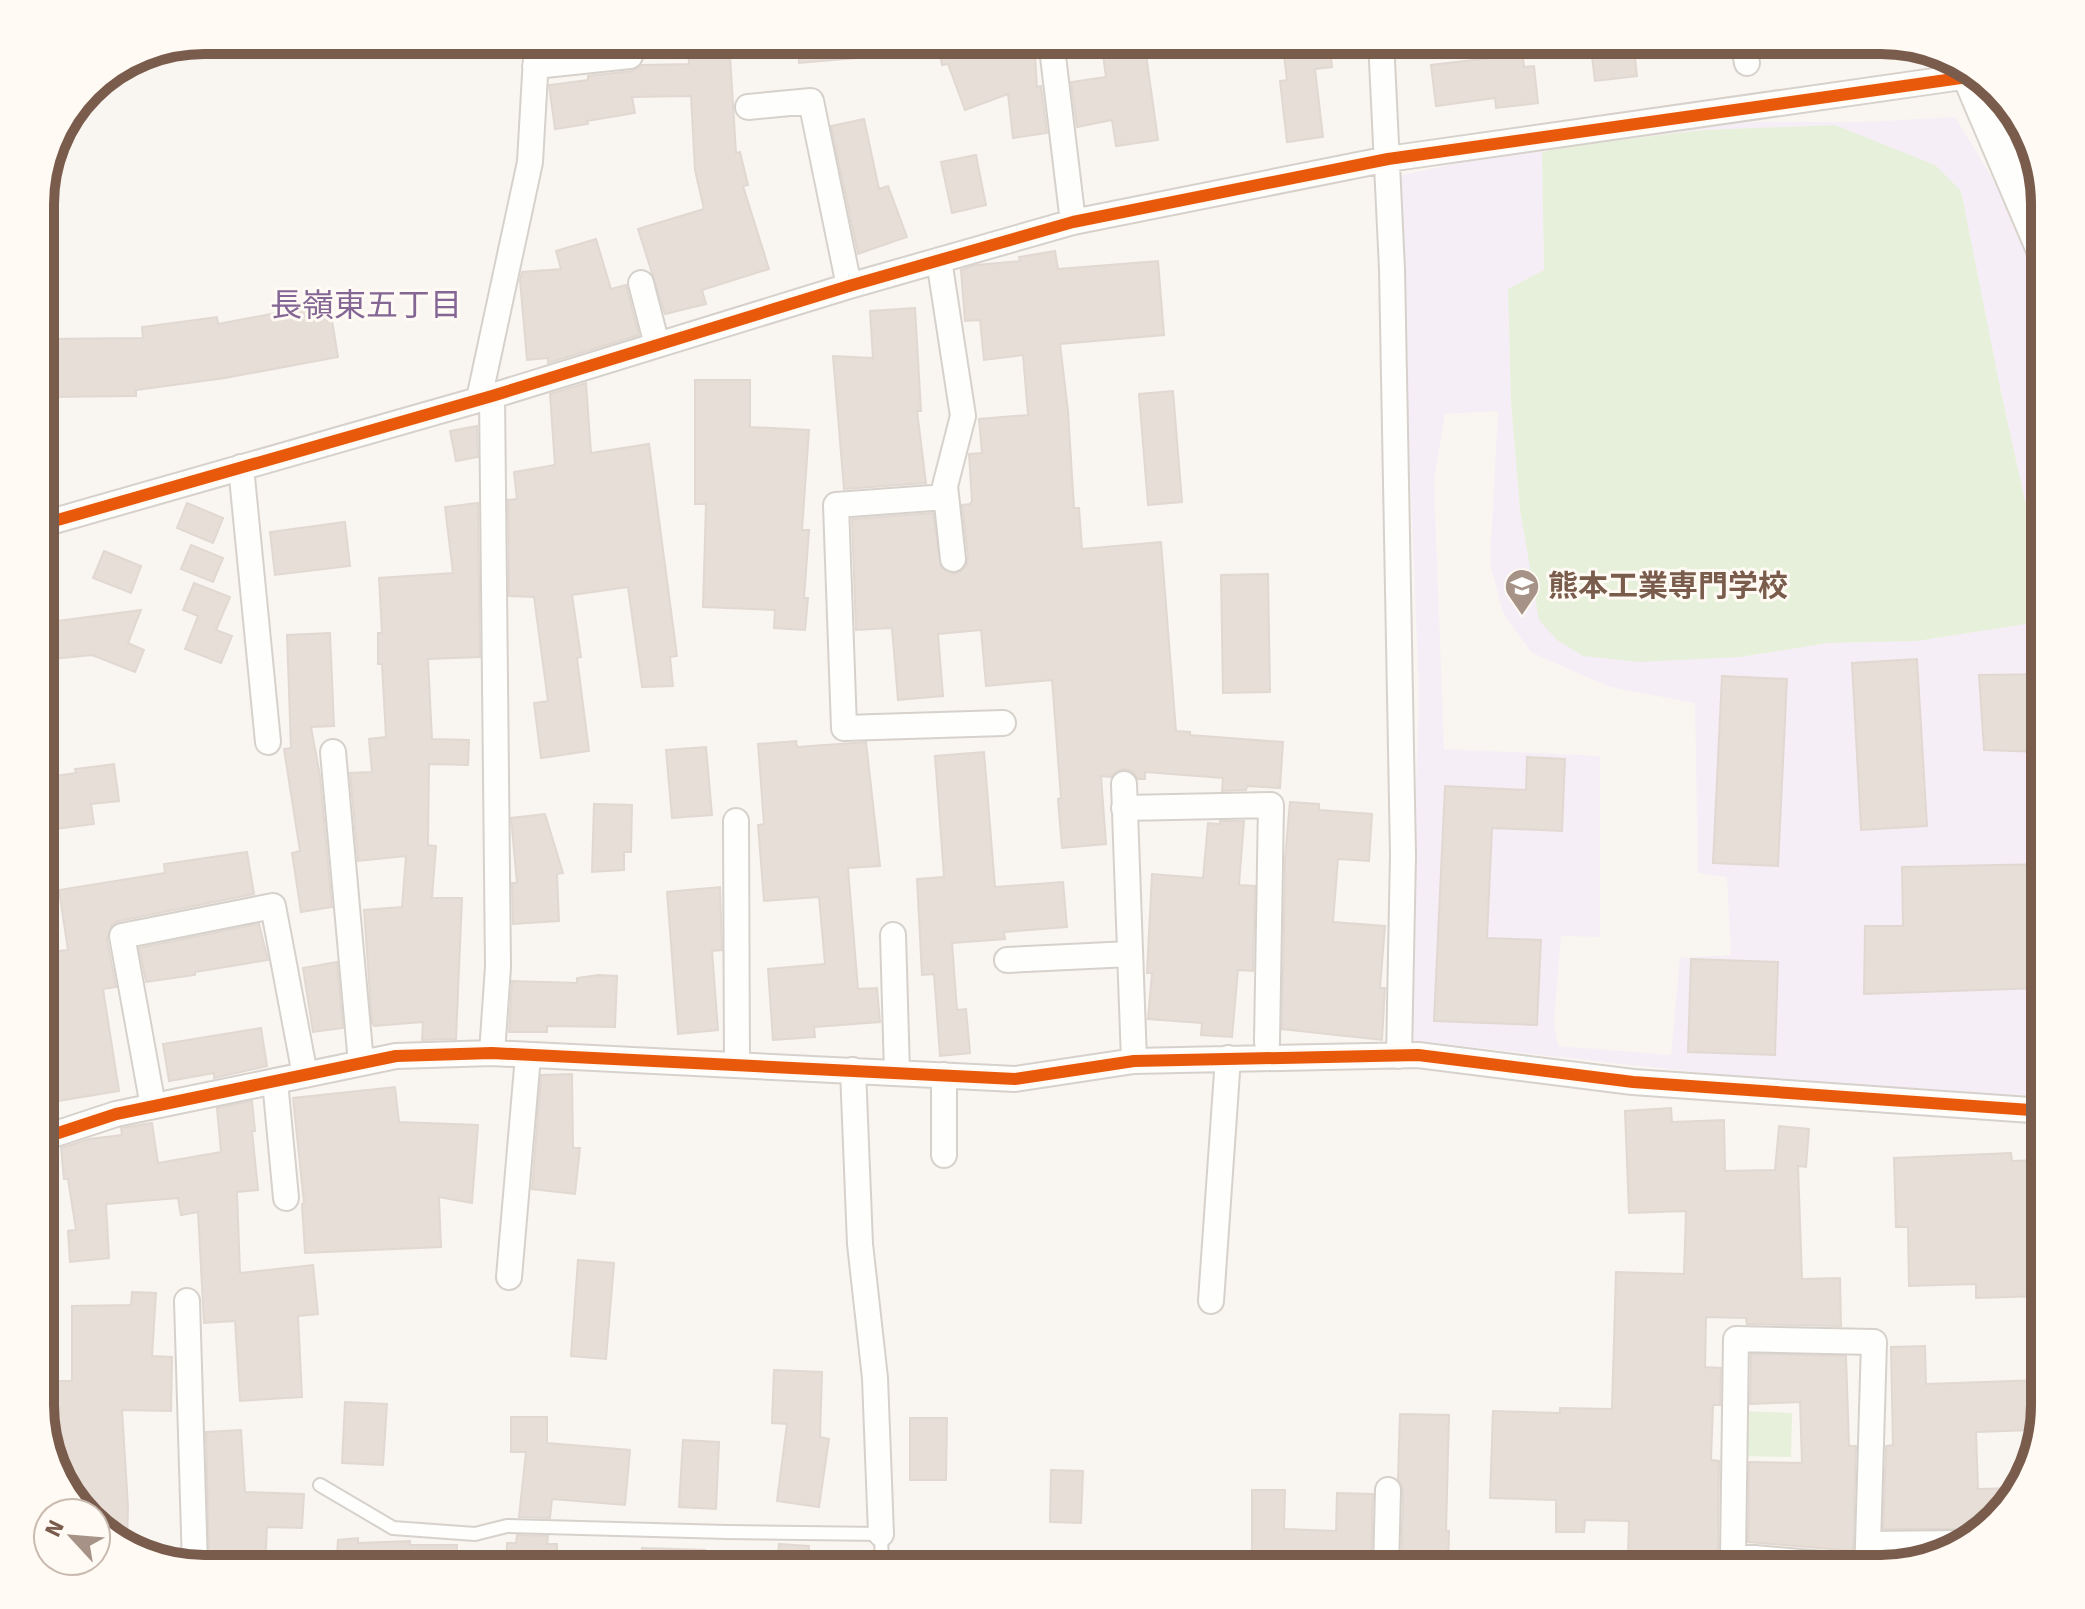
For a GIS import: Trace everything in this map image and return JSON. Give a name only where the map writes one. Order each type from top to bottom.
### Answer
[{"type":"street","points":[[492,1053],[498,967],[485,398],[530,162],[536,54]]},
{"type":"street","points":[[1053,54],[1073,222]]},
{"type":"street","points":[[1382,54],[1388,159],[1403,855],[1399,1056]]},
{"type":"street","points":[[535,66],[630,56]]},
{"type":"street","points":[[54,521],[485,398],[849,286],[1073,222],[1388,159],[1958,75]]},
{"type":"street","points":[[1981,93],[2031,217]]},
{"type":"street","points":[[748,107],[811,101],[849,286]]},
{"type":"street","points":[[939,260],[963,416],[945,486],[953,559]]},
{"type":"street","points":[[641,283],[657,345]]},
{"type":"street","points":[[241,467],[268,742]]},
{"type":"street","points":[[946,497],[836,505],[844,728],[1003,723]]},
{"type":"street","points":[[333,752],[361,1063]]},
{"type":"street","points":[[1134,1061],[1124,796],[1271,805],[1267,1042]]},
{"type":"street","points":[[736,821],[737,1065]]},
{"type":"street","points":[[153,1106],[122,936],[273,906],[305,1075]]},
{"type":"street","points":[[893,935],[897,1072]]},
{"type":"street","points":[[1007,960],[1130,954]]},
{"type":"street","points":[[54,1134],[116,1114],[396,1056],[492,1053],[1015,1079],[1134,1061],[1418,1055],[1633,1082],[2031,1110]]},
{"type":"street","points":[[509,1277],[528,1056]]},
{"type":"street","points":[[1211,1301],[1228,1058]]},
{"type":"street","points":[[853,1070],[860,1244],[875,1378],[881,1534]]},
{"type":"street","points":[[944,1075],[944,1155]]},
{"type":"street","points":[[275,1081],[286,1198]]},
{"type":"street","points":[[187,1301],[195,1555]]},
{"type":"street","points":[[1733,1555],[1736,1339],[1874,1342],[1868,1555]]},
{"type":"street","points":[[1386,1555],[1388,1490]]},
{"type":"street","points":[[1868,1544],[1939,1543]]},
{"type":"lane","points":[[320,1485],[393,1528],[475,1534],[507,1526],[881,1534],[882,1555]]},
{"type":"shaded area","name":"熊本工業専門学校","points":[[1955,117],[1997,186],[2031,265],[2031,528],[1961,191],[1835,125],[1703,130],[1555,148],[1542,153],[1544,270],[1508,289],[1511,402],[1520,510],[1740,657],[1828,643],[1917,641],[2031,623],[2031,674],[1979,676],[1984,749],[2031,751],[2031,864],[1902,867],[1903,914],[2031,923],[1866,927],[1864,994],[2031,988],[2031,1109],[1408,1040],[1419,694],[1404,320],[1394,177],[1526,148],[1750,122],[1866,122]],"holes":[[[1498,411],[1490,563],[1503,613],[1531,652],[1610,687],[1695,703],[1698,873],[1727,877],[1731,955],[1680,958],[1671,1055],[1558,1046],[1554,1021],[1561,936],[1600,937],[1600,756],[1444,749],[1434,481],[1445,414]],[[1917,660],[1861,829],[1852,663]],[[1722,677],[1787,680],[1778,866],[1713,862]],[[1691,960],[1778,962],[1775,1055],[1688,1052]]]},
{"type":"green space","points":[[1835,125],[1935,165],[1961,191],[2031,528],[2031,623],[1917,641],[1828,643],[1740,657],[1639,662],[1583,656],[1557,640],[1539,620],[1520,510],[1511,402],[1508,289],[1544,270],[1542,153],[1555,148],[1703,130]]},
{"type":"green space","points":[[1743,1411],[1792,1413],[1791,1457],[1741,1456]]},
{"type":"building","points":[[689,54],[730,54],[736,153],[740,152],[748,185],[743,186],[769,269],[702,290],[706,304],[665,314],[638,229],[704,209],[695,170],[691,96],[632,97],[635,113],[555,129],[549,85],[632,71],[642,65],[689,64]]},
{"type":"building","points":[[799,54],[880,54],[880,56],[799,63]]},
{"type":"building","points":[[940,54],[1035,54],[1037,87],[1041,86],[1047,133],[1013,138],[1008,94],[965,110],[948,64],[942,65]]},
{"type":"building","points":[[1103,54],[1146,54],[1158,140],[1116,146],[1112,120],[1077,127],[1071,82],[1106,77]]},
{"type":"building","points":[[1284,54],[1331,54],[1332,67],[1315,69],[1323,137],[1287,142],[1280,81],[1287,80]]},
{"type":"building","points":[[1491,54],[1523,54],[1524,67],[1534,66],[1538,103],[1496,108],[1495,98],[1436,106],[1431,65],[1491,58]]},
{"type":"building","points":[[1592,54],[1635,54],[1637,76],[1595,81]]},
{"type":"building","points":[[864,119],[879,189],[888,186],[907,237],[858,254],[831,126]]},
{"type":"building","points":[[976,155],[986,205],[952,213],[941,162]]},
{"type":"building","points":[[596,239],[611,289],[626,285],[639,335],[548,363],[548,358],[527,360],[520,280],[522,272],[561,269],[556,251]]},
{"type":"building","points":[[1055,251],[1058,269],[1158,261],[1164,335],[1060,344],[1074,508],[1079,508],[1082,549],[1161,542],[1176,731],[1190,732],[1190,735],[1283,742],[1280,788],[1247,786],[1246,790],[1222,791],[1223,778],[1145,772],[1145,779],[1138,779],[1132,771],[1124,769],[1111,777],[1101,776],[1106,844],[1062,848],[1052,680],[986,686],[981,630],[938,634],[943,696],[898,700],[892,628],[856,630],[852,519],[933,513],[941,567],[954,574],[966,566],[968,557],[962,505],[972,501],[969,454],[982,453],[979,419],[1028,415],[1023,355],[984,360],[980,320],[965,321],[961,270],[976,265],[1020,261],[1019,257]]},
{"type":"building","points":[[329,303],[338,357],[225,378],[136,390],[136,396],[54,397],[54,339],[143,338],[142,327],[217,317],[218,324]]},
{"type":"building","points":[[915,308],[921,411],[917,411],[926,483],[844,489],[833,356],[873,358],[870,311]]},
{"type":"building","points":[[695,380],[750,380],[750,427],[809,430],[802,530],[809,530],[805,630],[774,628],[775,610],[703,607],[706,504],[695,504]]},
{"type":"building","points":[[586,383],[591,453],[649,444],[677,656],[670,657],[673,686],[642,687],[628,587],[572,595],[589,751],[541,758],[534,703],[548,701],[534,597],[509,596],[508,500],[517,499],[514,472],[555,465],[550,394]]},
{"type":"building","points":[[1173,391],[1182,502],[1148,505],[1139,394]]},
{"type":"building","points":[[477,426],[478,457],[456,461],[450,431]]},
{"type":"building","points":[[187,503],[223,518],[213,543],[177,528]]},
{"type":"building","points":[[478,503],[480,657],[428,659],[432,739],[469,740],[468,765],[429,764],[428,845],[436,846],[432,898],[462,898],[456,1039],[422,1040],[423,1022],[374,1026],[372,1023],[364,910],[402,907],[406,856],[358,861],[350,773],[372,772],[369,739],[386,737],[382,664],[378,664],[378,633],[382,633],[379,578],[453,573],[445,507]]},
{"type":"building","points":[[345,522],[350,566],[275,575],[270,532]]},
{"type":"building","points":[[191,545],[223,558],[213,582],[181,569]]},
{"type":"building","points":[[104,551],[141,566],[131,593],[93,578]]},
{"type":"building","points":[[1268,574],[1270,692],[1223,693],[1221,575]]},
{"type":"building","points":[[194,583],[230,597],[216,630],[232,636],[221,663],[185,649],[198,616],[183,610]]},
{"type":"building","points":[[141,610],[128,643],[144,650],[135,672],[92,655],[54,659],[54,621]]},
{"type":"building","points":[[330,633],[334,726],[311,727],[320,776],[332,907],[301,912],[292,853],[300,851],[284,749],[291,748],[287,635]]},
{"type":"building","points":[[1917,659],[1927,826],[1861,830],[1852,663]]},
{"type":"building","points":[[2031,674],[2031,752],[1984,750],[1979,675]]},
{"type":"building","points":[[1722,676],[1787,679],[1778,866],[1713,863]]},
{"type":"building","points":[[796,741],[797,747],[866,742],[880,866],[848,868],[858,989],[877,988],[880,1022],[814,1027],[815,1037],[773,1040],[768,969],[825,964],[819,897],[764,901],[758,825],[764,824],[758,744]]},
{"type":"building","points":[[706,747],[712,815],[672,818],[666,750]]},
{"type":"building","points":[[984,752],[995,887],[1063,882],[1067,927],[1004,932],[1005,939],[952,943],[957,1010],[966,1009],[970,1053],[940,1056],[934,974],[922,975],[917,879],[944,877],[935,756]]},
{"type":"building","points":[[1527,757],[1565,759],[1562,831],[1492,828],[1487,938],[1541,940],[1537,1025],[1434,1021],[1445,786],[1526,790]]},
{"type":"building","points":[[114,764],[119,801],[91,804],[94,824],[56,829],[54,776],[76,773],[75,769]]},
{"type":"building","points":[[1290,802],[1319,804],[1319,810],[1372,814],[1369,861],[1338,859],[1333,922],[1385,926],[1380,988],[1385,988],[1382,1040],[1282,1029],[1285,858]]},
{"type":"building","points":[[594,804],[632,805],[631,852],[624,852],[624,870],[592,872]]},
{"type":"building","points":[[545,814],[563,873],[557,874],[559,921],[513,924],[512,883],[517,883],[511,818]]},
{"type":"building","points":[[1220,821],[1244,821],[1239,885],[1255,886],[1253,971],[1238,970],[1232,1037],[1201,1035],[1202,1023],[1148,1019],[1152,973],[1147,973],[1152,874],[1203,878],[1208,823],[1220,824]]},
{"type":"building","points":[[247,852],[254,894],[119,921],[112,925],[107,939],[116,987],[103,989],[119,1091],[54,1102],[54,952],[68,950],[59,890],[165,873],[164,864]]},
{"type":"building","points":[[2031,864],[2031,988],[1864,994],[1865,926],[1903,926],[1902,867]]},
{"type":"building","points":[[720,887],[722,950],[712,951],[718,1030],[678,1034],[667,892]]},
{"type":"building","points":[[259,924],[268,960],[146,982],[139,948]]},
{"type":"building","points":[[1691,959],[1778,962],[1775,1055],[1688,1052]]},
{"type":"building","points":[[337,962],[343,1028],[313,1032],[303,968]]},
{"type":"building","points":[[617,976],[615,1027],[547,1026],[547,1032],[509,1032],[512,981],[577,983],[577,978]]},
{"type":"building","points":[[261,1028],[267,1066],[214,1078],[214,1073],[169,1081],[163,1044]]},
{"type":"building","points":[[572,1074],[573,1148],[580,1148],[575,1194],[532,1189],[541,1075]]},
{"type":"building","points":[[395,1087],[399,1122],[478,1125],[472,1203],[439,1197],[441,1247],[305,1253],[304,1203],[293,1098]]},
{"type":"building","points":[[252,1101],[258,1190],[237,1192],[240,1273],[313,1265],[318,1314],[298,1316],[302,1397],[240,1401],[235,1321],[204,1323],[198,1212],[181,1215],[178,1198],[106,1204],[109,1258],[70,1262],[68,1231],[76,1230],[68,1179],[64,1179],[61,1148],[89,1139],[122,1135],[121,1128],[152,1123],[158,1163],[221,1152],[217,1108]]},
{"type":"building","points":[[1671,1108],[1672,1122],[1724,1120],[1725,1171],[1775,1170],[1779,1126],[1809,1129],[1806,1167],[1798,1166],[1802,1279],[1840,1278],[1841,1326],[1747,1324],[1746,1318],[1706,1317],[1705,1367],[1721,1368],[1720,1405],[1713,1405],[1711,1460],[1719,1461],[1718,1555],[1628,1555],[1629,1521],[1585,1520],[1584,1532],[1556,1532],[1556,1500],[1490,1498],[1493,1411],[1560,1413],[1560,1408],[1612,1409],[1616,1272],[1684,1274],[1686,1211],[1629,1213],[1625,1111]]},
{"type":"building","points":[[2011,1153],[2012,1161],[2031,1160],[2031,1296],[1976,1298],[1976,1284],[1909,1286],[1908,1227],[1896,1227],[1894,1158]]},
{"type":"building","points":[[578,1260],[614,1263],[606,1359],[571,1356]]},
{"type":"building","points":[[132,1292],[156,1293],[152,1356],[172,1357],[171,1411],[122,1410],[127,1534],[112,1523],[112,1497],[85,1496],[65,1462],[57,1434],[54,1381],[72,1381],[72,1306],[131,1305]]},
{"type":"building","points":[[1925,1346],[1926,1384],[2031,1380],[2029,1430],[1976,1432],[1978,1489],[2005,1488],[1987,1511],[1965,1529],[1883,1529],[1886,1446],[1893,1445],[1891,1347]]},
{"type":"building","points":[[1751,1354],[1846,1356],[1849,1446],[1856,1446],[1853,1551],[1748,1542],[1749,1462],[1802,1463],[1800,1402],[1750,1404]]},
{"type":"building","points":[[774,1370],[822,1372],[820,1437],[829,1439],[819,1507],[777,1501],[787,1424],[772,1423]]},
{"type":"building","points":[[345,1402],[387,1404],[383,1465],[342,1463]]},
{"type":"building","points":[[1400,1414],[1449,1415],[1446,1531],[1449,1531],[1448,1555],[1401,1555],[1403,1490],[1398,1479]]},
{"type":"building","points":[[511,1417],[547,1417],[547,1443],[630,1450],[625,1505],[552,1499],[550,1518],[519,1517],[526,1452],[511,1452]]},
{"type":"building","points":[[910,1418],[947,1418],[946,1480],[910,1480]]},
{"type":"building","points":[[241,1430],[245,1492],[304,1494],[302,1528],[267,1527],[266,1555],[209,1555],[206,1432]]},
{"type":"building","points":[[683,1440],[719,1442],[716,1509],[679,1507]]},
{"type":"building","points":[[1051,1470],[1083,1471],[1081,1523],[1050,1522]]},
{"type":"building","points":[[1252,1490],[1285,1490],[1284,1529],[1336,1531],[1337,1493],[1373,1494],[1371,1555],[1252,1555]]},
{"type":"building","points":[[517,1535],[548,1536],[547,1544],[557,1544],[557,1555],[507,1555],[507,1543],[516,1543]]},
{"type":"building","points":[[358,1538],[358,1543],[410,1541],[410,1545],[457,1545],[457,1555],[337,1555],[338,1540]]},
{"type":"building","points":[[779,1544],[809,1546],[809,1555],[778,1555]]},
{"type":"building","points":[[642,1548],[705,1550],[705,1555],[642,1555]]},
{"type":"cycle path","points":[[54,521],[492,396],[849,286],[1073,222],[1388,159],[1962,78]]},
{"type":"cycle path","points":[[54,1134],[116,1114],[396,1056],[492,1053],[1015,1079],[1134,1061],[1418,1055],[1633,1082],[2031,1110]]},
{"type":"place","name":"熊本工業専門学校","points":[[1522,617]]},
{"type":"district","name":"長嶺東五丁目","points":[[366,305]]}]
